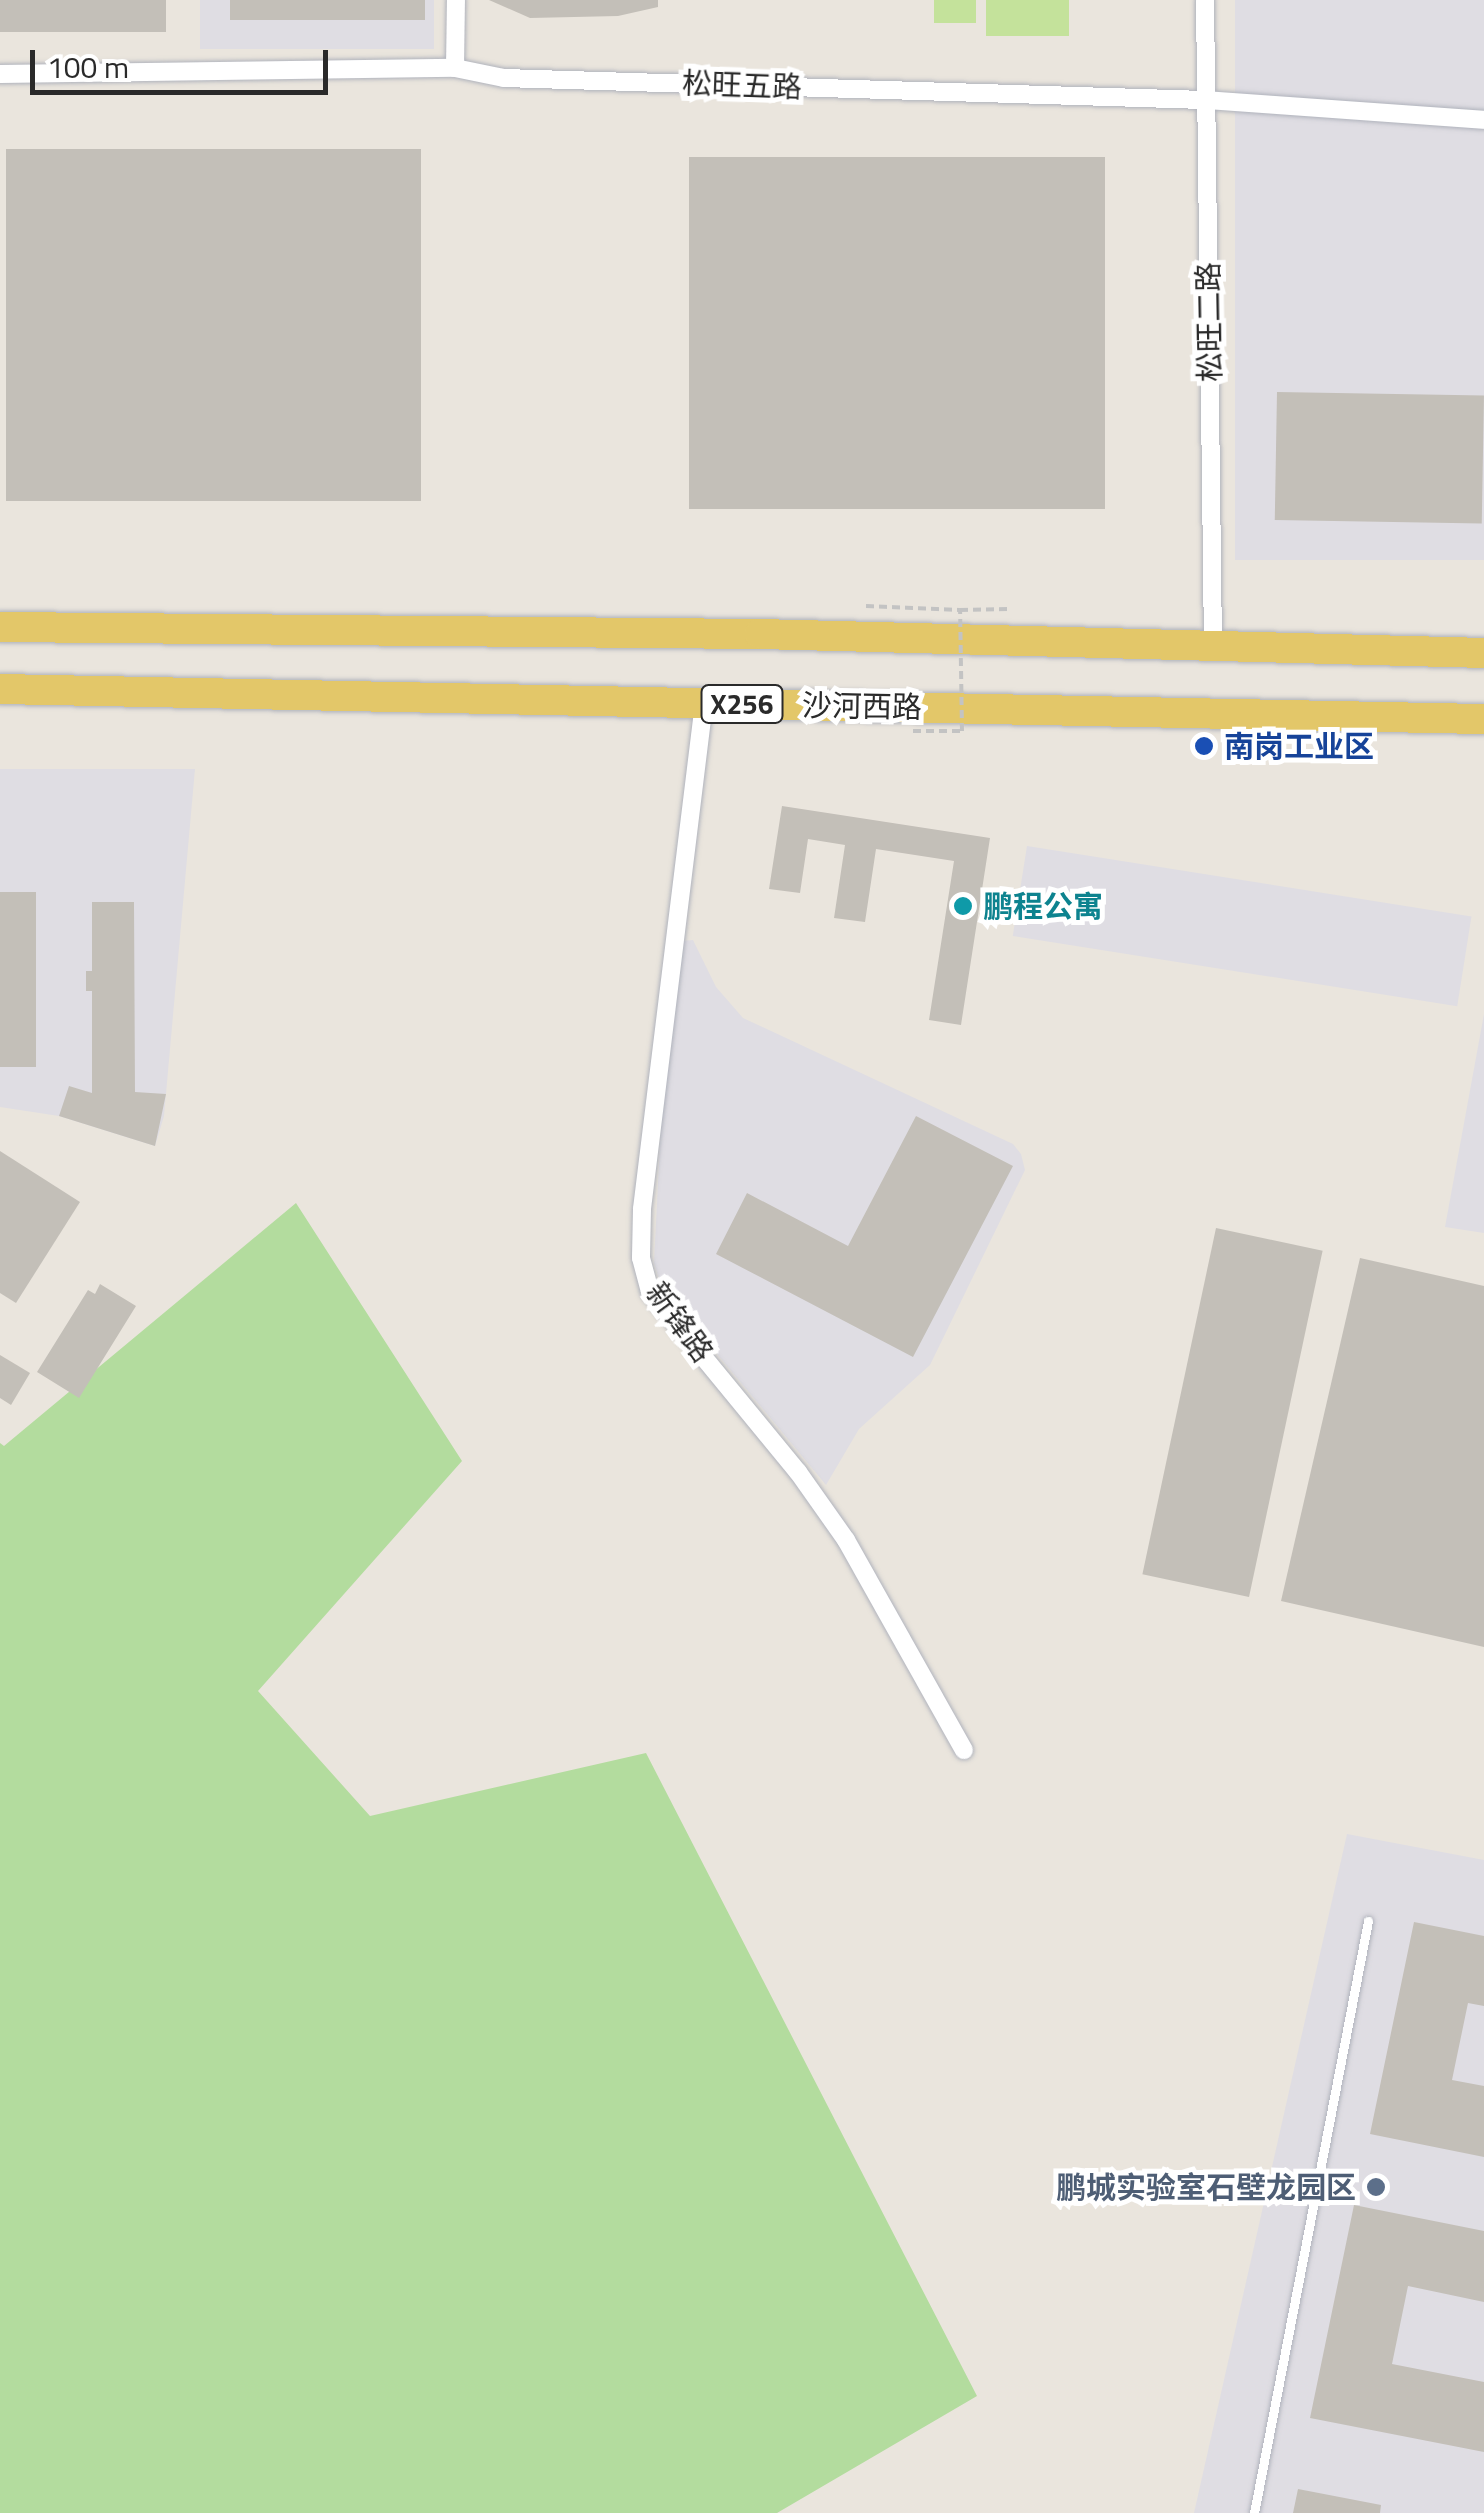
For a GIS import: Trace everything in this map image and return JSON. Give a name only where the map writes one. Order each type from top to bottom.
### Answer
[{"type":"main road","points":[[0,627],[1213,644],[1484,653]]},
{"type":"main road","name":"沙河西路","points":[[0,688],[1484,719]]},
{"type":"street","points":[[454,68],[456,0]]},
{"type":"street","name":"松旺二路","points":[[1205,0],[1213,644]]},
{"type":"street","name":"松旺五路","points":[[0,74],[454,68],[504,78],[1206,100],[1484,120]]},
{"type":"street","name":"新锋路","points":[[704,703],[642,1209],[641,1258],[650,1292],[798,1472],[846,1540],[964,1750]]},
{"type":"lane","points":[[1254,2513],[1368,1921]]},
{"type":"path","points":[[866,606],[1008,609]]},
{"type":"path","points":[[913,732],[962,731],[960,610]]},
{"type":"shaded area","points":[[200,0],[434,0],[434,49],[200,49]]},
{"type":"shaded area","points":[[1235,0],[1484,0],[1484,560],[1235,560]]},
{"type":"shaded area","points":[[0,769],[195,769],[164,1116],[155,1146],[59,1116],[0,1107]]},
{"type":"shaded area","points":[[1027,846],[1471,916],[1457,1006],[1013,936]]},
{"type":"shaded area","points":[[693,940],[716,987],[743,1018],[1013,1144],[1021,1154],[1025,1170],[930,1365],[859,1429],[826,1485],[662,1288],[654,1263],[661,1123],[683,941]]},
{"type":"shaded area","points":[[1484,1014],[1484,1233],[1445,1227]]},
{"type":"shaded area","name":"鹏城实验室石壁龙园区","points":[[1347,1834],[1484,1860],[1484,2513],[1194,2513]]},
{"type":"green space","points":[[934,0],[976,0],[976,23],[934,23]]},
{"type":"green space","points":[[986,0],[1069,0],[1069,36],[986,36]]},
{"type":"green space","points":[[296,1203],[462,1461],[258,1691],[370,1816],[646,1753],[977,2396],[777,2513],[0,2513],[0,1443],[4,1446]]},
{"type":"building","points":[[0,0],[166,0],[166,32],[0,32]]},
{"type":"building","points":[[230,0],[425,0],[425,20],[230,20]]},
{"type":"building","points":[[489,0],[658,0],[658,7],[618,16],[530,18]]},
{"type":"building","points":[[6,149],[421,149],[421,501],[6,501]]},
{"type":"building","points":[[689,157],[1105,157],[1105,509],[689,509]]},
{"type":"building","points":[[1277,392],[1484,396],[1482,524],[1275,520]]},
{"type":"building","name":"鹏程公寓","points":[[782,806],[990,838],[961,1025],[929,1020],[954,861],[876,849],[865,922],[834,918],[845,845],[808,839],[800,893],[769,889]]},
{"type":"building","points":[[0,892],[36,892],[36,1067],[0,1067]]},
{"type":"building","points":[[92,902],[134,902],[135,1092],[166,1094],[155,1146],[59,1116],[69,1086],[92,1093],[92,991],[86,991],[86,971],[92,971]]},
{"type":"building","points":[[916,1116],[1013,1166],[913,1357],[716,1254],[747,1193],[848,1246]]},
{"type":"building","points":[[0,1151],[80,1202],[16,1303],[0,1293]]},
{"type":"building","points":[[1216,1228],[1323,1251],[1249,1597],[1142,1574]]},
{"type":"building","points":[[1360,1258],[1484,1286],[1484,1647],[1281,1601]]},
{"type":"building","points":[[100,1284],[136,1306],[79,1398],[37,1372],[88,1290],[95,1294]]},
{"type":"building","points":[[0,1355],[30,1373],[11,1405],[0,1398]]},
{"type":"building","points":[[1414,1922],[1484,1936],[1484,2006],[1468,2003],[1452,2080],[1484,2086],[1484,2157],[1370,2134]]},
{"type":"building","points":[[1354,2205],[1484,2231],[1484,2302],[1408,2286],[1392,2364],[1484,2382],[1484,2452],[1310,2418]]},
{"type":"building","points":[[1298,2489],[1381,2505],[1380,2513],[1293,2513]]},
{"type":"place","name":"南岗工业区","points":[[1204,746]]},
{"type":"place","name":"鹏程公寓","points":[[963,906]]},
{"type":"place","name":"鹏城实验室石壁龙园区","points":[[1376,2187]]}]
